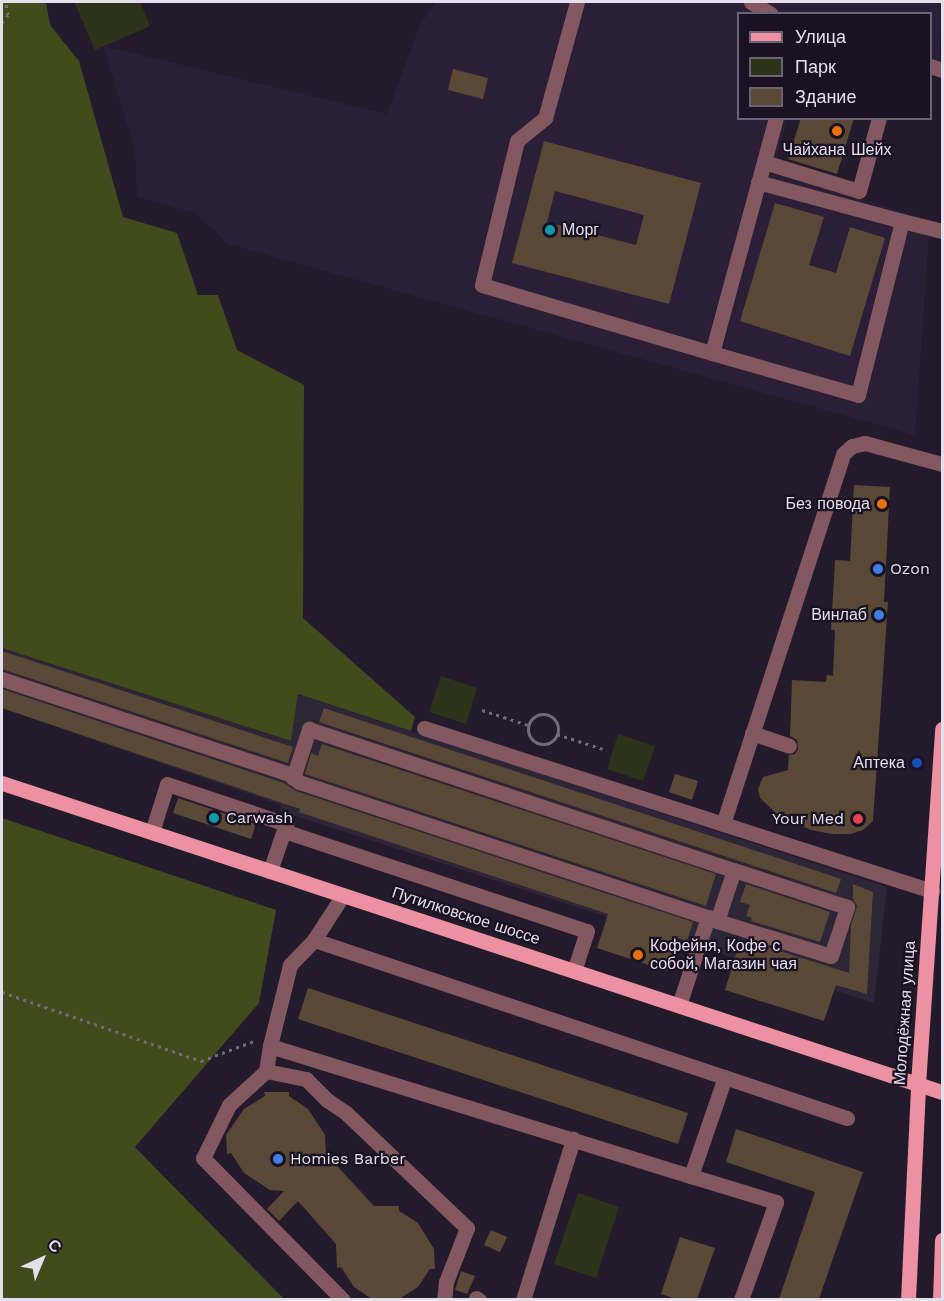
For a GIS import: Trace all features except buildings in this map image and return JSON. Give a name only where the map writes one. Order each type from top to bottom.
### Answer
[{"type":"main road","name":"Молодёжная улица","points":[[908,1299],[918,1084],[942,729]]},
{"type":"main road","name":"Путилковское шоссе","points":[[2,783],[942,1092]]},
{"type":"main road","points":[[940,1299],[942,1240]]},
{"type":"lane","points":[[577,2],[545,118],[517,141],[482,285],[858,395],[903,221]]},
{"type":"lane","points":[[750,2],[768,12]]},
{"type":"lane","points":[[712,353],[775,120]]},
{"type":"lane","points":[[764,162],[859,191],[878,120]]},
{"type":"lane","points":[[758,182],[942,231]]},
{"type":"lane","points":[[723,824],[843,454],[852,446],[864,443],[942,464]]},
{"type":"lane","points":[[2,680],[293,778],[299,782],[831,956],[847,908],[309,729],[293,778]]},
{"type":"lane","points":[[424,728],[932,891]]},
{"type":"lane","points":[[753,733],[789,746]]},
{"type":"lane","points":[[152,832],[167,784],[286,824],[270,871]]},
{"type":"lane","points":[[284,831],[587,931],[574,971]]},
{"type":"lane","points":[[679,1005],[734,870]]},
{"type":"lane","points":[[343,1299],[203,1158],[229,1105],[266,1071],[290,965],[314,940],[344,895]]},
{"type":"lane","points":[[314,940],[847,1118]]},
{"type":"lane","points":[[270,1046],[776,1202],[741,1299]]},
{"type":"lane","points":[[266,1071],[306,1079],[327,1100],[346,1113],[467,1228],[446,1282],[444,1299]]},
{"type":"lane","points":[[691,1176],[725,1077]]},
{"type":"lane","points":[[523,1299],[573,1139]]},
{"type":"path","points":[[2,23],[8,15],[6,2]]},
{"type":"path","points":[[482,710],[528,725]]},
{"type":"path","points":[[536,715],[548,715],[557,723],[557,734],[548,744],[537,744],[528,736],[528,725],[536,715]]},
{"type":"path","points":[[557,734],[603,749]]},
{"type":"path","points":[[2,992],[201,1061],[252,1041],[270,1046]]},
{"type":"shaded area","points":[[436,2],[942,2],[940,62],[932,60],[932,12],[737,12],[737,120],[787,120],[773,173],[930,220],[915,435],[228,244],[195,213],[137,197],[135,149],[103,46],[387,114],[420,25]]},
{"type":"shaded area","points":[[2,648],[291,741],[297,694],[887,887],[874,1003],[280,811],[281,805],[2,708]]},
{"type":"green space","points":[[2,2],[46,2],[50,25],[79,61],[123,217],[177,233],[198,295],[218,295],[237,350],[304,385],[303,618],[415,717],[411,731],[298,694],[291,741],[2,648]]},
{"type":"green space","points":[[74,2],[140,2],[150,26],[95,50]]},
{"type":"green space","points":[[441,676],[477,688],[466,724],[429,712]]},
{"type":"green space","points":[[618,734],[655,746],[643,781],[607,769]]},
{"type":"green space","points":[[2,818],[276,910],[259,1003],[135,1147],[284,1299],[2,1299]]},
{"type":"green space","points":[[578,1193],[619,1207],[596,1278],[554,1264]]},
{"type":"place","name":"Чайхана Шейх","points":[[837,131]]},
{"type":"place","name":"Морг","points":[[550,230]]},
{"type":"place","name":"Без повода","points":[[882,504]]},
{"type":"place","name":"Ozon","points":[[878,569]]},
{"type":"place","name":"Винлаб","points":[[879,615]]},
{"type":"place","name":"Аптека","points":[[917,763]]},
{"type":"place","name":"Carwash","points":[[214,818]]},
{"type":"place","name":"Your Med","points":[[858,819]]},
{"type":"place","name":"Кофейня, Кофе с собой, Магазин чая","points":[[638,955]]},
{"type":"place","name":"Homies Barber","points":[[278,1159]]}]
